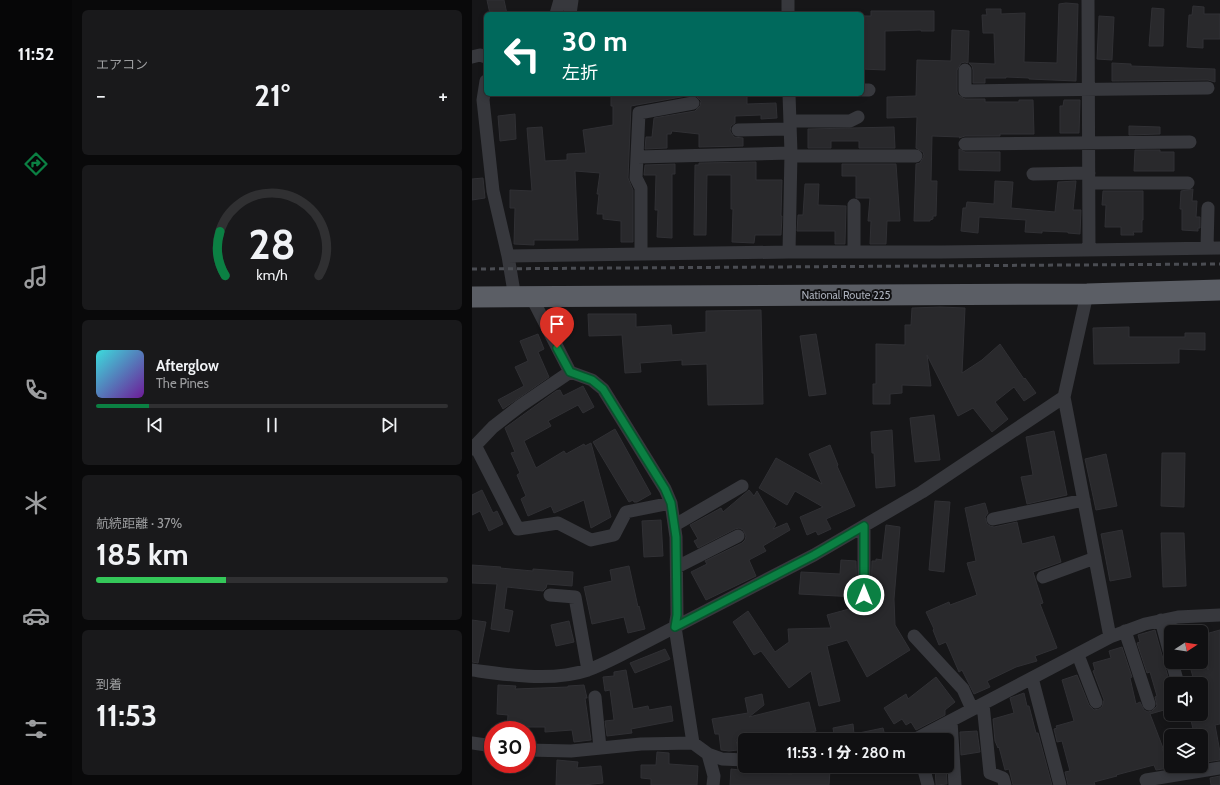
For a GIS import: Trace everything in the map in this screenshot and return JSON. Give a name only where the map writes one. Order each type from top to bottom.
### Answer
[{"type":"highway","name":"National Route 225","points":[[472,298],[1087,294],[1220,290]]},
{"type":"street","points":[[557,12],[560,0]]},
{"type":"street","points":[[570,12],[572,0]]},
{"type":"street","points":[[788,0],[788,12]]},
{"type":"street","points":[[1088,0],[1089,249]]},
{"type":"street","points":[[472,57],[480,55],[484,56]]},
{"type":"street","points":[[965,70],[965,91],[1208,88]]},
{"type":"street","points":[[484,94],[483,100],[493,191],[508,256],[524,298],[570,372],[592,380],[603,389],[665,489],[671,503],[675,525],[677,567],[677,615],[675,627],[693,743]]},
{"type":"street","points":[[789,252],[790,96]]},
{"type":"street","points":[[641,254],[641,188],[636,178],[639,113],[693,103]]},
{"type":"street","points":[[738,130],[850,121],[858,117]]},
{"type":"street","points":[[965,144],[1190,142]]},
{"type":"street","points":[[637,157],[790,154],[916,156]]},
{"type":"street","points":[[1033,174],[1188,183]]},
{"type":"street","points":[[854,205],[854,252]]},
{"type":"street","points":[[508,256],[1214,248],[1208,208]]},
{"type":"street","points":[[1087,294],[1064,397],[1110,637]]},
{"type":"street","points":[[570,372],[492,427],[474,447],[518,529],[558,523],[591,540],[614,535],[626,512],[671,503]]},
{"type":"street","points":[[472,670],[543,676],[568,674],[588,670],[619,656],[814,555],[864,526],[922,492],[1064,397]]},
{"type":"street","points":[[675,525],[742,486]]},
{"type":"street","points":[[993,519],[1084,500]]},
{"type":"street","points":[[864,526],[864,595]]},
{"type":"street","points":[[677,567],[738,536]]},
{"type":"street","points":[[1043,577],[1095,558]]},
{"type":"street","points":[[550,595],[575,597],[588,670]]},
{"type":"street","points":[[928,733],[1110,637],[1145,624],[1161,620],[1178,617],[1220,615]]},
{"type":"street","points":[[1161,620],[1164,631]]},
{"type":"street","points":[[1125,631],[1149,704]]},
{"type":"street","points":[[914,636],[978,706],[990,773],[1003,778],[1005,785]]},
{"type":"street","points":[[1078,655],[1096,702]]},
{"type":"street","points":[[1032,678],[1060,785]]},
{"type":"street","points":[[595,697],[600,748]]},
{"type":"street","points":[[951,721],[955,785]]},
{"type":"street","points":[[536,750],[571,751],[642,744],[693,743],[708,754],[722,759],[738,760]]},
{"type":"street","points":[[472,744],[484,745]]},
{"type":"street","points":[[708,754],[714,776],[714,785]]},
{"type":"street","points":[[1148,785],[1146,780],[1220,768]]},
{"type":"street","points":[[925,773],[928,785]]},
{"type":"building","points":[[487,0],[504,0],[507,12],[490,12]]},
{"type":"building","points":[[1059,4],[1078,4],[1076,81],[1006,77],[985,78],[985,83],[973,83],[973,70],[969,63],[995,64],[994,33],[983,33],[982,15],[987,15],[986,9],[1001,9],[1001,14],[1025,13],[1024,62],[1057,63]]},
{"type":"building","points":[[1193,6],[1204,7],[1204,14],[1220,14],[1220,39],[1203,39],[1203,48],[1187,47],[1189,15],[1192,15]]},
{"type":"building","points":[[1152,8],[1164,9],[1163,46],[1149,46]]},
{"type":"building","points":[[871,11],[934,11],[934,31],[885,31],[885,70],[864,69],[864,16],[871,16]]},
{"type":"building","points":[[1099,16],[1114,17],[1112,60],[1097,59]]},
{"type":"building","points":[[952,30],[969,31],[968,63],[961,63],[957,70],[958,95],[965,99],[985,99],[985,102],[1019,102],[1019,100],[1033,100],[1034,134],[1000,134],[1000,136],[965,136],[959,138],[960,137],[932,136],[931,181],[937,181],[936,216],[933,216],[933,219],[930,221],[914,221],[916,164],[920,163],[924,156],[923,152],[916,148],[917,117],[887,118],[887,97],[916,96],[917,60],[951,61]]},
{"type":"building","points":[[1112,63],[1131,64],[1131,66],[1215,69],[1215,82],[1208,80],[1112,81]]},
{"type":"building","points":[[611,96],[686,96],[631,106],[628,178],[633,190],[633,242],[621,242],[621,221],[603,219],[603,214],[597,214],[599,194],[597,194],[600,173],[575,171],[578,240],[534,240],[534,245],[514,244],[515,208],[510,208],[510,190],[532,191],[527,128],[542,127],[545,161],[567,160],[567,154],[586,153],[583,130],[613,125],[613,106],[611,106]]},
{"type":"building","points":[[696,96],[747,96],[747,104],[776,103],[777,118],[761,119],[761,115],[735,116],[735,123],[731,126],[730,131],[734,137],[743,138],[743,146],[699,147],[699,134],[672,131],[671,134],[667,134],[667,148],[645,149],[646,137],[652,137],[654,118],[695,111],[700,106],[701,101]]},
{"type":"building","points":[[1064,100],[1080,100],[1079,133],[1060,133],[1060,106],[1063,106]]},
{"type":"building","points":[[515,114],[516,139],[500,141],[498,116]]},
{"type":"building","points":[[1129,126],[1160,127],[1160,134],[1129,135]]},
{"type":"building","points":[[894,127],[895,148],[859,148],[859,141],[831,141],[831,148],[808,148],[808,129]]},
{"type":"building","points":[[959,149],[965,152],[1000,152],[1000,171],[959,170]]},
{"type":"building","points":[[1135,150],[1160,150],[1160,152],[1174,152],[1174,171],[1134,171]]},
{"type":"building","points":[[756,162],[756,180],[782,180],[781,235],[755,235],[754,243],[732,242],[733,209],[731,209],[731,175],[707,175],[706,235],[694,235],[695,165],[699,165],[699,163]]},
{"type":"building","points":[[675,164],[675,174],[672,174],[672,238],[657,237],[658,210],[655,210],[656,175],[644,175],[645,165]]},
{"type":"building","points":[[842,164],[896,164],[900,221],[887,221],[886,244],[870,244],[871,221],[868,221],[870,198],[856,198],[856,176],[842,176]]},
{"type":"building","points":[[483,178],[485,198],[472,200],[472,179]]},
{"type":"building","points":[[995,181],[1013,182],[1011,208],[1055,212],[1058,182],[1076,181],[1073,210],[1081,210],[1080,234],[1042,231],[1042,233],[1025,232],[1026,220],[979,217],[978,233],[961,231],[963,208],[966,208],[967,202],[994,204]]},
{"type":"building","points":[[805,184],[819,184],[818,205],[846,206],[845,244],[835,244],[835,231],[797,231],[798,215],[803,215]]},
{"type":"building","points":[[1193,189],[1192,201],[1197,201],[1196,217],[1200,217],[1200,228],[1198,228],[1198,231],[1182,230],[1182,209],[1180,209],[1181,191]]},
{"type":"building","points":[[1103,191],[1143,191],[1142,232],[1133,232],[1134,235],[1121,235],[1121,227],[1105,227],[1106,205],[1102,205]]},
{"type":"building","points":[[912,308],[965,308],[962,373],[982,360],[1000,344],[1024,379],[1025,378],[1036,393],[1024,401],[1014,387],[995,402],[1008,419],[992,432],[973,408],[958,416],[927,355],[931,386],[902,385],[902,393],[890,394],[890,404],[873,404],[873,384],[876,384],[876,344],[905,345],[905,325],[911,325]]},
{"type":"building","points":[[761,310],[763,404],[708,405],[707,364],[682,365],[682,360],[640,363],[641,372],[625,373],[622,335],[589,336],[588,314],[636,314],[636,327],[671,325],[672,335],[706,332],[706,311]]},
{"type":"building","points":[[1129,327],[1129,337],[1185,337],[1185,333],[1205,333],[1205,350],[1179,349],[1179,363],[1094,364],[1093,328]]},
{"type":"building","points":[[538,334],[544,349],[538,352],[549,377],[503,409],[498,400],[524,386],[515,367],[528,361],[520,341]]},
{"type":"building","points":[[816,334],[826,394],[809,396],[800,336]]},
{"type":"building","points":[[583,386],[594,407],[583,413],[578,405],[548,421],[551,426],[524,441],[536,468],[564,451],[566,454],[584,444],[585,446],[591,443],[611,517],[591,528],[584,500],[554,513],[551,506],[528,516],[521,499],[526,496],[517,475],[520,473],[511,453],[515,452],[505,428],[556,391],[560,390],[563,396]]},
{"type":"building","points":[[934,415],[940,460],[915,462],[910,418]]},
{"type":"building","points":[[615,429],[651,494],[637,502],[634,502],[633,500],[629,502],[593,442]]},
{"type":"building","points":[[892,430],[895,486],[876,488],[871,432]]},
{"type":"building","points":[[1054,431],[1067,495],[1027,504],[1021,477],[1033,475],[1026,437]]},
{"type":"building","points":[[830,445],[838,465],[837,466],[855,506],[826,519],[831,529],[818,535],[816,531],[807,535],[800,517],[823,507],[795,491],[787,505],[759,488],[776,458],[822,484],[809,454]]},
{"type":"building","points":[[1162,453],[1185,453],[1184,507],[1161,506]]},
{"type":"building","points":[[1106,454],[1117,506],[1096,510],[1085,459]]},
{"type":"building","points":[[482,490],[493,513],[497,511],[503,524],[489,531],[480,511],[472,515],[472,495]]},
{"type":"building","points":[[749,490],[754,496],[757,491],[776,524],[773,529],[787,523],[790,530],[763,546],[766,551],[749,560],[756,576],[706,600],[691,572],[707,564],[705,561],[742,543],[746,536],[743,530],[739,528],[735,529],[698,548],[694,541],[698,539],[690,525],[721,508],[723,512]]},
{"type":"building","points":[[935,501],[950,502],[944,572],[929,570]]},
{"type":"building","points":[[985,503],[988,513],[985,517],[987,524],[994,527],[1017,522],[1022,544],[1054,536],[1061,562],[1033,572],[1043,603],[1040,604],[1057,648],[1035,656],[1037,661],[1016,667],[987,681],[990,687],[974,694],[962,670],[959,672],[946,642],[939,645],[933,630],[934,629],[926,612],[949,602],[950,605],[977,595],[967,563],[976,561],[965,508]]},
{"type":"building","points":[[661,520],[663,556],[644,557],[642,521]]},
{"type":"building","points":[[886,525],[900,527],[894,599],[895,625],[910,650],[867,677],[847,640],[827,646],[840,701],[819,706],[811,671],[789,688],[761,651],[754,655],[733,622],[748,611],[775,652],[789,642],[788,629],[831,628],[827,615],[886,599],[871,598],[872,561],[876,561],[876,559],[882,560]]},
{"type":"building","points":[[1122,530],[1131,577],[1110,581],[1101,534]]},
{"type":"building","points":[[1161,533],[1184,533],[1186,586],[1163,587]]},
{"type":"building","points":[[841,560],[856,561],[857,597],[799,594],[801,572],[840,574]]},
{"type":"building","points":[[472,565],[533,571],[533,569],[573,572],[572,586],[547,584],[543,591],[507,587],[504,609],[513,611],[509,632],[491,629],[497,584],[472,583]]},
{"type":"building","points":[[629,566],[638,607],[639,606],[645,629],[628,633],[624,617],[592,624],[584,587],[612,581],[610,570]]},
{"type":"building","points":[[472,620],[486,622],[478,663],[472,662]]},
{"type":"building","points":[[569,621],[574,642],[556,646],[551,625]]},
{"type":"building","points":[[1155,630],[1164,662],[1164,669],[1166,669],[1168,677],[1164,677],[1164,710],[1150,714],[1163,748],[1164,769],[1156,770],[1154,765],[1094,782],[1095,785],[1068,785],[1065,772],[1070,771],[1062,741],[1057,742],[1054,729],[1057,728],[1056,726],[1074,721],[1062,680],[1077,675],[1089,705],[1094,710],[1099,709],[1102,707],[1104,700],[1093,671],[1095,670],[1093,663],[1111,658],[1109,651],[1122,647],[1132,677],[1130,678],[1136,704],[1140,702],[1144,710],[1148,712],[1152,711],[1157,706],[1155,697],[1157,696],[1150,672],[1147,673],[1137,643],[1140,642],[1138,635]]},
{"type":"building","points":[[1220,630],[1220,724],[1215,725],[1220,760],[1208,762],[1208,729],[1193,729],[1191,721],[1208,721],[1208,677],[1193,677],[1191,669],[1208,670],[1209,633]]},
{"type":"building","points":[[665,649],[670,659],[635,673],[630,663]]},
{"type":"building","points":[[626,670],[633,709],[648,706],[649,710],[671,706],[673,721],[631,729],[632,733],[607,736],[605,721],[614,720],[610,690],[605,691],[603,677],[614,676],[614,672]]},
{"type":"building","points":[[936,677],[955,702],[945,710],[945,715],[916,730],[911,722],[906,725],[902,719],[894,724],[884,708],[906,694],[908,699]]},
{"type":"building","points":[[498,685],[516,686],[515,689],[584,685],[587,698],[585,698],[591,740],[574,742],[572,730],[545,732],[545,727],[536,727],[536,721],[508,721],[508,715],[497,714]]},
{"type":"building","points":[[1024,693],[1036,733],[1038,733],[1052,785],[1013,785],[1009,769],[1005,770],[999,747],[998,748],[995,741],[993,719],[1014,713],[1010,698]]},
{"type":"building","points":[[762,694],[764,705],[749,717],[809,702],[816,731],[807,733],[738,733],[738,740],[736,740],[738,750],[721,750],[719,734],[715,734],[712,719],[748,713],[745,698]]},
{"type":"building","points":[[853,724],[854,733],[834,733],[833,728]]},
{"type":"building","points":[[883,728],[884,733],[859,733]]},
{"type":"building","points":[[977,731],[980,752],[961,755],[960,732]]},
{"type":"building","points":[[657,752],[669,753],[669,764],[698,766],[697,785],[651,785],[651,779],[641,778],[641,765],[656,765]]},
{"type":"building","points":[[557,760],[578,762],[577,768],[601,766],[603,783],[556,785]]},
{"type":"building","points":[[731,769],[738,770],[738,773],[830,773],[829,785],[730,785]]},
{"type":"building","points":[[935,773],[946,773],[947,784],[936,785]]},
{"type":"building","points":[[1220,776],[1220,785],[1211,785],[1210,778]]},
{"type":"railway","points":[[472,269],[1220,264]]},
{"type":"route","points":[[557,348],[570,372],[592,380],[603,389],[665,489],[671,503],[676,537],[677,615],[675,627],[814,555],[864,526],[864,595]]}]
